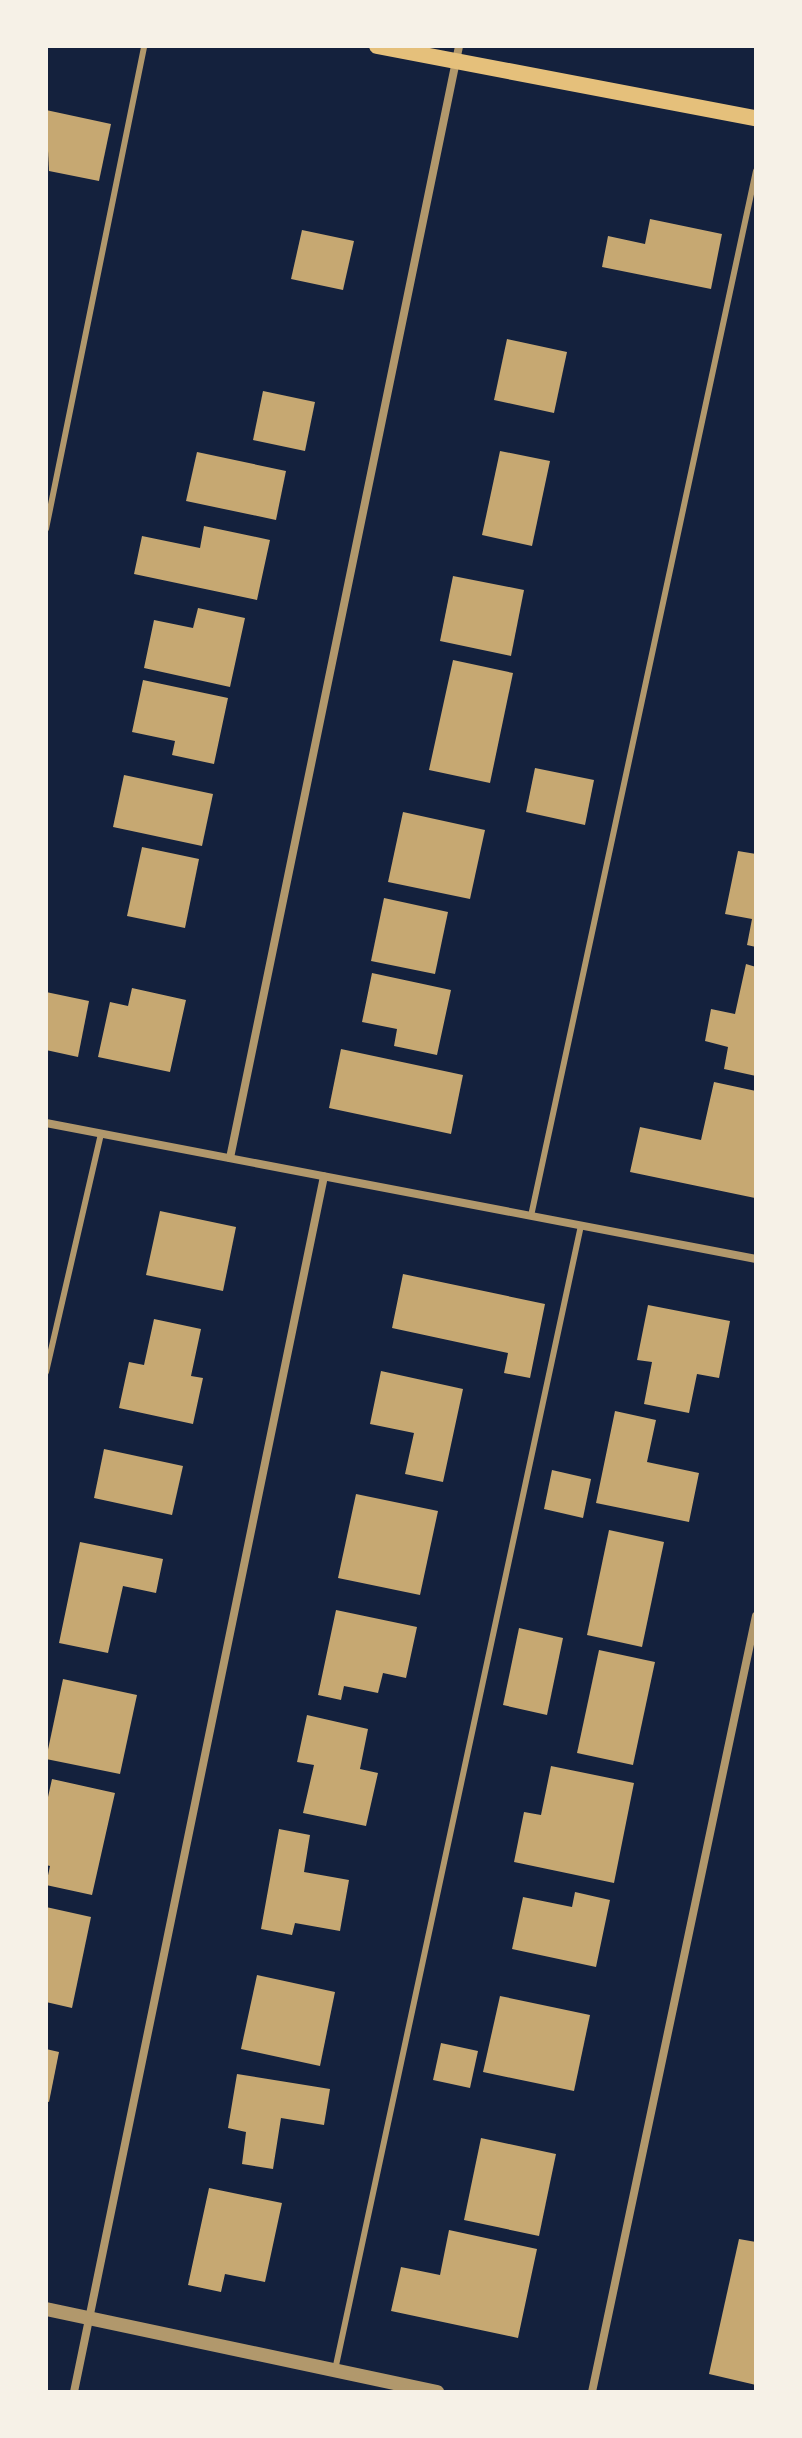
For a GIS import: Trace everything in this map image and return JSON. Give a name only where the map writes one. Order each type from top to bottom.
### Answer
[{"type":"main road","points":[[377,46],[458,54],[756,118]]},
{"type":"street","points":[[230,1158],[458,54]]},
{"type":"street","points":[[46,1123],[756,1259]]},
{"type":"street","points":[[74,2392],[324,1176]]},
{"type":"street","points":[[592,2392],[756,1616]]},
{"type":"street","points":[[46,2309],[437,2392]]},
{"type":"lane","points":[[46,529],[144,46]]},
{"type":"lane","points":[[531,1216],[756,171]]},
{"type":"lane","points":[[46,1372],[101,1134]]},
{"type":"lane","points":[[335,2370],[581,1225]]},
{"type":"building","points":[[46,110],[111,124],[99,181],[49,171]]},
{"type":"building","points":[[650,219],[722,234],[711,289],[602,267],[608,236],[645,244]]},
{"type":"building","points":[[302,230],[354,241],[343,290],[291,279]]},
{"type":"building","points":[[507,339],[567,352],[554,413],[494,400]]},
{"type":"building","points":[[263,391],[315,402],[305,451],[253,440]]},
{"type":"building","points":[[500,451],[550,461],[532,546],[482,535]]},
{"type":"building","points":[[197,452],[286,471],[276,520],[186,501]]},
{"type":"building","points":[[204,526],[270,540],[257,600],[134,574],[142,536],[200,548]]},
{"type":"building","points":[[453,576],[524,590],[511,656],[440,641]]},
{"type":"building","points":[[198,608],[245,618],[230,687],[144,668],[154,620],[193,628]]},
{"type":"building","points":[[453,660],[513,673],[490,783],[429,770]]},
{"type":"building","points":[[143,680],[228,698],[214,764],[172,755],[175,741],[132,732]]},
{"type":"building","points":[[535,768],[594,780],[585,825],[526,812]]},
{"type":"building","points":[[124,775],[213,794],[202,846],[113,827]]},
{"type":"building","points":[[403,812],[485,830],[470,899],[388,882]]},
{"type":"building","points":[[142,847],[199,859],[185,928],[127,916]]},
{"type":"building","points":[[738,851],[756,854],[756,947],[747,945],[752,919],[725,914]]},
{"type":"building","points":[[384,898],[448,912],[435,974],[371,961]]},
{"type":"building","points":[[746,964],[756,967],[756,1076],[724,1069],[728,1047],[705,1041],[711,1009],[735,1014]]},
{"type":"building","points":[[372,973],[451,990],[437,1055],[394,1046],[397,1029],[362,1022]]},
{"type":"building","points":[[132,988],[186,1000],[170,1072],[98,1057],[110,1002],[128,1006]]},
{"type":"building","points":[[46,992],[89,1001],[78,1057],[46,1050]]},
{"type":"building","points":[[341,1049],[463,1075],[451,1134],[329,1108]]},
{"type":"building","points":[[714,1082],[756,1091],[755,1198],[630,1172],[640,1127],[701,1140]]},
{"type":"building","points":[[160,1211],[236,1227],[223,1291],[146,1275]]},
{"type":"building","points":[[403,1274],[545,1304],[530,1378],[504,1373],[508,1353],[392,1328]]},
{"type":"building","points":[[648,1305],[730,1321],[719,1378],[697,1374],[689,1413],[644,1404],[652,1362],[637,1360]]},
{"type":"building","points":[[154,1319],[201,1329],[191,1376],[203,1378],[193,1424],[119,1408],[129,1362],[144,1365]]},
{"type":"building","points":[[381,1371],[463,1389],[443,1482],[405,1474],[414,1433],[370,1424]]},
{"type":"building","points":[[615,1411],[656,1420],[647,1462],[699,1473],[689,1522],[596,1503]]},
{"type":"building","points":[[104,1449],[183,1466],[172,1515],[94,1498]]},
{"type":"building","points":[[552,1470],[591,1479],[583,1518],[544,1509]]},
{"type":"building","points":[[356,1494],[438,1511],[420,1595],[338,1578]]},
{"type":"building","points":[[609,1530],[664,1542],[642,1647],[587,1635]]},
{"type":"building","points":[[80,1542],[163,1559],[156,1593],[123,1586],[108,1653],[59,1643]]},
{"type":"building","points":[[336,1610],[417,1627],[406,1678],[383,1673],[378,1693],[344,1686],[341,1700],[318,1695]]},
{"type":"building","points":[[519,1628],[563,1638],[547,1715],[503,1705]]},
{"type":"building","points":[[599,1650],[655,1662],[633,1765],[577,1753]]},
{"type":"building","points":[[63,1679],[137,1695],[120,1774],[46,1759]]},
{"type":"building","points":[[307,1715],[368,1729],[360,1769],[378,1773],[366,1826],[303,1813],[314,1765],[297,1762]]},
{"type":"building","points":[[551,1766],[634,1783],[614,1883],[514,1862],[524,1812],[541,1815]]},
{"type":"building","points":[[52,1779],[115,1793],[92,1895],[46,1885],[50,1866],[46,1865],[46,1806]]},
{"type":"building","points":[[279,1829],[310,1835],[304,1872],[349,1880],[340,1931],[295,1923],[292,1935],[261,1929]]},
{"type":"building","points":[[575,1892],[610,1900],[596,1967],[512,1949],[523,1897],[572,1907]]},
{"type":"building","points":[[46,1907],[91,1917],[72,2008],[46,2002]]},
{"type":"building","points":[[257,1975],[335,1992],[320,2066],[241,2049]]},
{"type":"building","points":[[500,1996],[590,2015],[574,2091],[483,2072]]},
{"type":"building","points":[[441,2043],[478,2051],[470,2088],[433,2080]]},
{"type":"building","points":[[46,2049],[59,2052],[49,2102],[46,2101]]},
{"type":"building","points":[[237,2074],[330,2089],[324,2125],[281,2118],[273,2169],[242,2164],[246,2132],[228,2128]]},
{"type":"building","points":[[481,2138],[556,2154],[539,2236],[464,2220]]},
{"type":"building","points":[[209,2188],[282,2203],[265,2282],[225,2274],[221,2292],[188,2285]]},
{"type":"building","points":[[449,2230],[537,2249],[518,2338],[391,2311],[401,2267],[440,2275]]},
{"type":"building","points":[[739,2239],[756,2242],[756,2385],[709,2374]]}]
